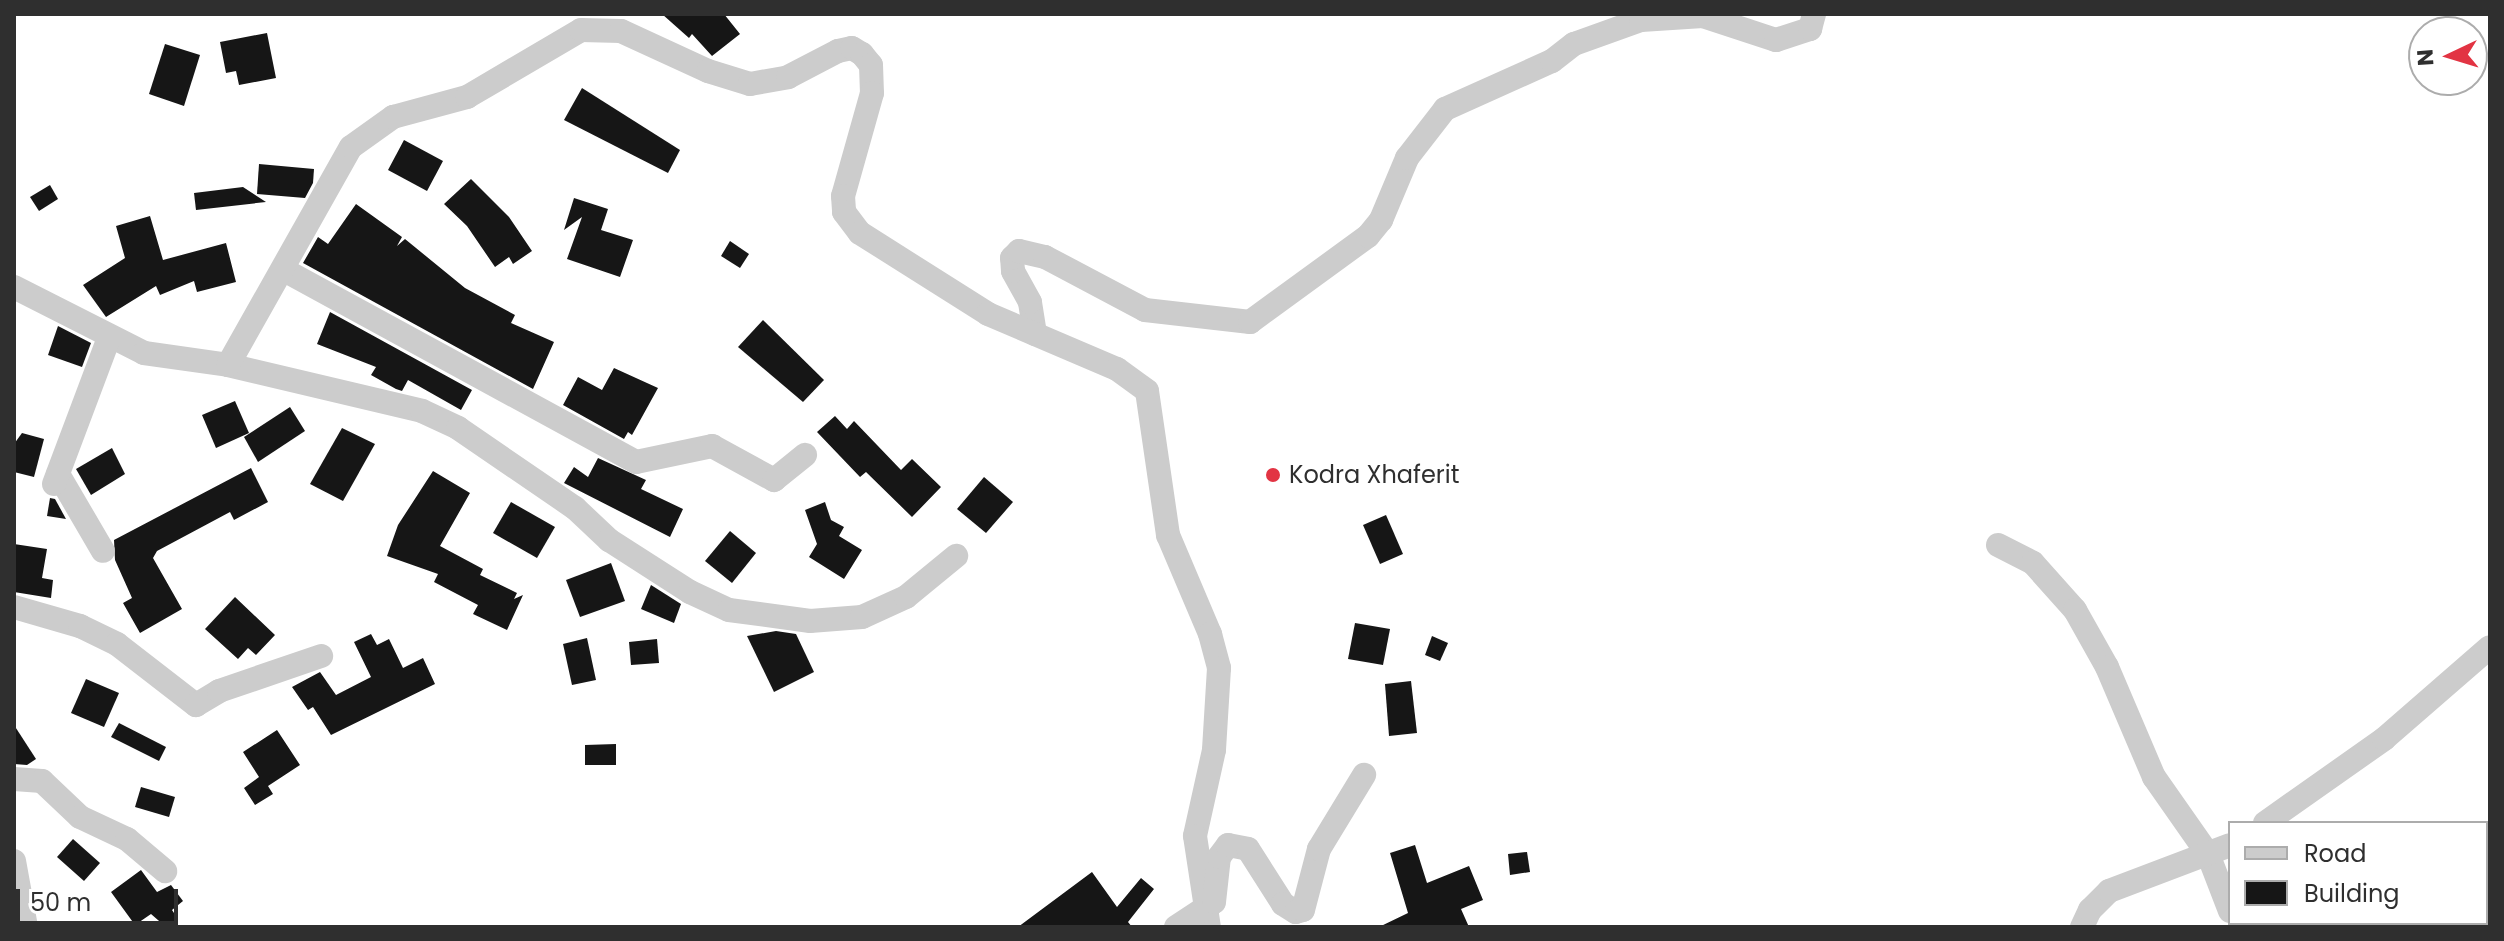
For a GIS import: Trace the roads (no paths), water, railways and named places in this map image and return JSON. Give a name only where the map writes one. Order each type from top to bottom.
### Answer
[{"type":"street","points":[[1035,334],[1030,302],[1013,271],[1012,258],[1019,251],[1045,257],[1145,310],[1250,322],[1368,236],[1381,220],[1407,158],[1445,109],[1552,61],[1574,44],[1641,20],[1703,16],[1776,40],[1810,29],[1814,14]]},
{"type":"street","points":[[228,365],[351,147],[372,130],[422,107],[467,97],[581,30],[621,31],[708,71],[750,84],[788,77],[852,48],[871,65],[872,93],[848,171],[844,212],[873,243],[988,314],[1117,369],[1147,391],[1153,406],[1168,535],[1210,634],[1219,668],[1214,750],[1195,836],[1206,917]]},
{"type":"street","points":[[284,270],[636,462],[712,446],[774,480],[805,455]]},
{"type":"street","points":[[14,287],[109,338],[144,353],[228,365],[422,411],[458,428],[575,508],[609,540],[690,592],[729,610],[810,621],[862,617],[906,597],[956,556]]},
{"type":"street","points":[[103,551],[56,479],[109,338]]},
{"type":"street","points":[[1998,545],[2033,563],[2075,610],[2107,667],[2154,777],[2219,850],[2228,900]]},
{"type":"street","points":[[14,607],[80,626],[117,644],[196,705],[219,691],[321,656]]},
{"type":"street","points":[[2268,821],[2384,739],[2490,647]]},
{"type":"street","points":[[1176,927],[1206,917],[1214,902],[1219,857],[1228,845],[1248,849],[1283,904],[1296,912],[1303,910],[1319,849],[1364,775]]},
{"type":"street","points":[[14,779],[42,781],[80,817],[127,839],[165,871]]},
{"type":"street","points":[[2082,927],[2090,910],[2109,891],[2219,850]]},
{"type":"street","points":[[14,861],[26,927]]},
{"type":"place","name":"Kodra Xhaferit","points":[[1273,475]]}]
